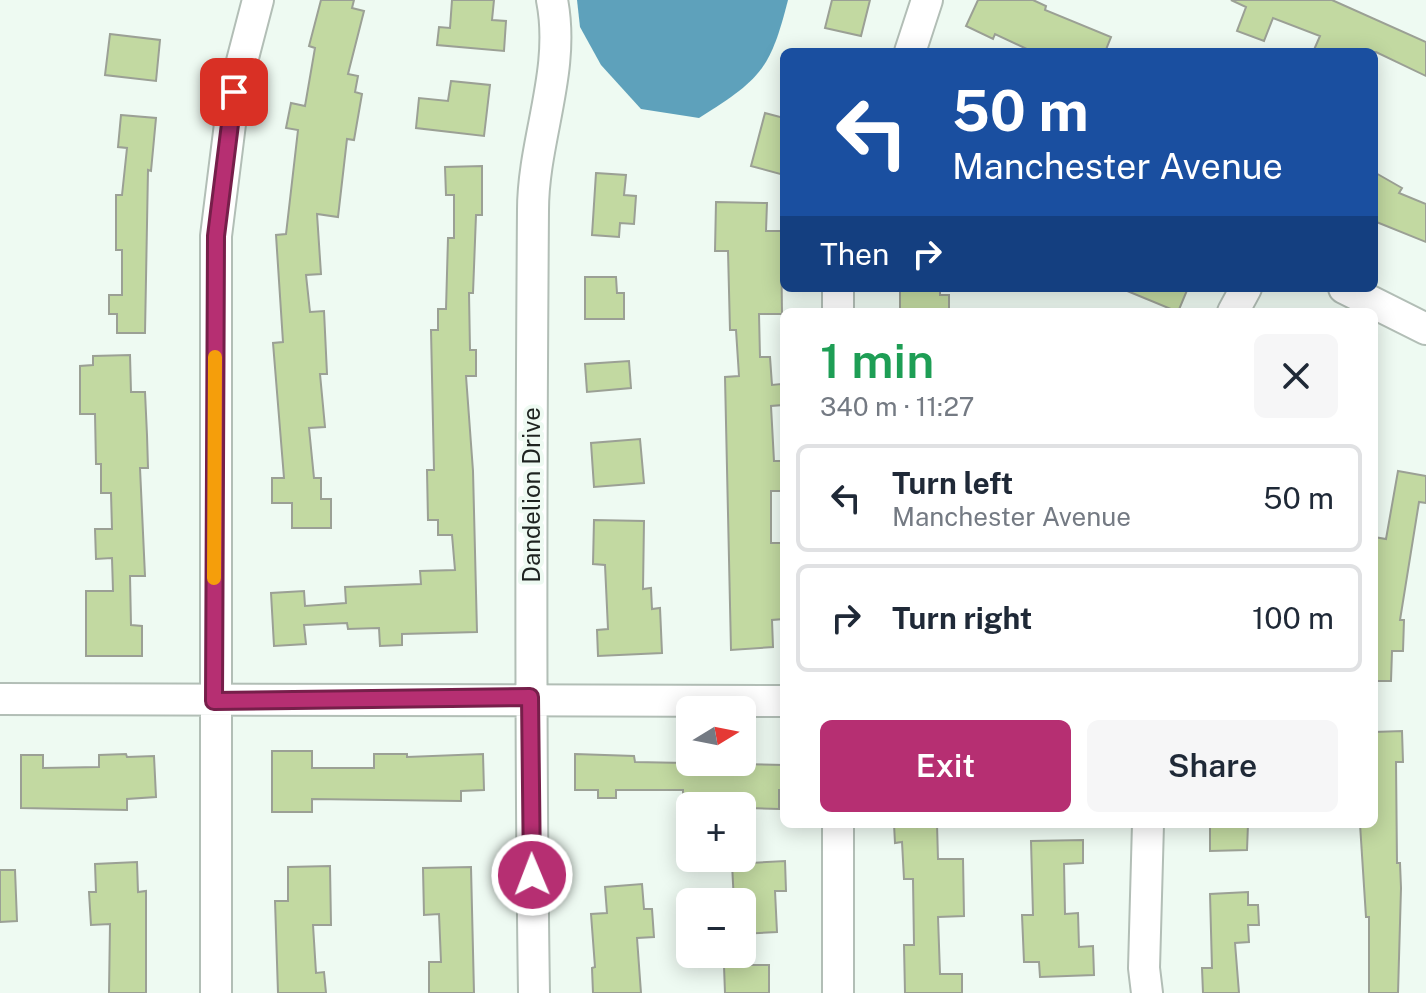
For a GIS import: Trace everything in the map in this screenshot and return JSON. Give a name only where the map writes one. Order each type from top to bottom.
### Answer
[{"type":"street","points":[[216,993],[216,236],[234,92],[258,0]]},
{"type":"street","name":"Dandelion Drive","points":[[534,993],[530,697],[533,203],[554,71],[552,0]]},
{"type":"street","points":[[911,48],[927,0]]},
{"type":"street","points":[[1352,292],[1426,329]]},
{"type":"street","points":[[0,699],[214,701],[530,697],[780,701]]},
{"type":"street","points":[[838,828],[838,993]]},
{"type":"street","points":[[1147,993],[1144,968],[1148,828]]},
{"type":"water","points":[[577,0],[788,0],[775,43],[760,71],[736,93],[699,118],[641,109],[601,65],[580,27]]},
{"type":"building","points":[[321,0],[354,0],[352,8],[364,11],[348,74],[358,76],[355,92],[362,94],[354,140],[347,139],[338,217],[317,214],[321,274],[306,275],[310,312],[324,311],[327,374],[320,374],[325,427],[309,428],[314,478],[321,478],[321,499],[331,499],[331,528],[292,528],[292,503],[272,503],[272,478],[284,478],[273,343],[283,342],[276,235],[286,234],[298,130],[286,128],[291,103],[305,106],[315,48],[309,46]]},
{"type":"building","points":[[452,0],[494,0],[492,20],[506,21],[504,51],[437,45],[439,27],[450,28]]},
{"type":"building","points":[[832,0],[870,0],[861,36],[825,28]]},
{"type":"building","points":[[978,0],[1033,0],[1046,6],[1045,10],[1111,37],[1107,48],[1025,48],[995,34],[993,39],[966,26]]},
{"type":"building","points":[[1231,0],[1332,0],[1426,42],[1426,76],[1378,53],[1378,48],[1315,48],[1320,36],[1273,18],[1264,41],[1237,31],[1246,7]]},
{"type":"building","points":[[110,34],[160,40],[156,81],[105,75]]},
{"type":"building","points":[[451,81],[490,85],[484,136],[416,128],[419,98],[448,101]]},
{"type":"building","points":[[765,113],[780,117],[780,174],[751,166]]},
{"type":"building","points":[[121,115],[156,118],[151,171],[148,170],[145,333],[117,333],[117,314],[109,314],[109,295],[122,295],[122,250],[116,250],[116,195],[122,195],[127,148],[118,147]]},
{"type":"building","points":[[482,166],[482,215],[476,215],[473,293],[469,293],[470,350],[476,350],[476,376],[466,376],[473,471],[477,632],[402,634],[402,645],[380,646],[379,628],[348,629],[347,623],[304,625],[306,644],[274,646],[271,593],[304,591],[305,606],[346,603],[345,587],[421,584],[420,571],[455,570],[452,535],[438,535],[438,520],[428,520],[427,470],[434,470],[431,330],[438,330],[438,309],[446,309],[448,238],[454,238],[454,195],[446,195],[445,167]]},
{"type":"building","points":[[596,173],[626,175],[624,195],[636,196],[634,224],[620,223],[619,237],[592,235]]},
{"type":"building","points":[[1378,174],[1402,188],[1399,193],[1426,204],[1426,242],[1378,223]]},
{"type":"building","points":[[716,202],[767,203],[766,231],[780,231],[782,292],[780,314],[759,314],[760,357],[770,357],[772,385],[780,384],[780,405],[771,406],[774,461],[780,461],[780,491],[771,491],[771,543],[780,543],[780,619],[772,620],[773,647],[731,650],[725,377],[739,376],[736,330],[730,330],[728,251],[715,251]]},
{"type":"building","points":[[585,277],[616,277],[617,293],[624,293],[624,319],[585,319]]},
{"type":"building","points":[[900,292],[940,292],[940,295],[949,295],[949,308],[900,308]]},
{"type":"building","points":[[1130,292],[1186,292],[1180,308],[1168,308]]},
{"type":"building","points":[[130,355],[131,392],[145,392],[147,435],[148,468],[140,468],[145,576],[130,576],[131,625],[142,626],[142,656],[86,656],[86,591],[113,591],[112,558],[96,559],[95,529],[112,529],[111,493],[101,493],[101,464],[96,464],[95,414],[80,414],[80,366],[93,365],[93,356]]},
{"type":"building","points":[[629,361],[631,388],[587,392],[585,364]]},
{"type":"building","points":[[640,439],[644,483],[594,487],[591,443]]},
{"type":"building","points":[[1398,471],[1426,476],[1426,503],[1419,502],[1400,620],[1404,620],[1403,651],[1392,651],[1391,681],[1378,681],[1378,538],[1386,539]]},
{"type":"building","points":[[594,520],[644,521],[643,589],[651,588],[652,609],[660,608],[662,653],[598,656],[597,630],[608,629],[605,565],[593,564]]},
{"type":"building","points":[[1402,731],[1403,762],[1396,762],[1397,863],[1400,863],[1401,888],[1398,993],[1369,993],[1369,917],[1366,917],[1360,828],[1378,828],[1378,732]]},
{"type":"building","points":[[272,751],[312,751],[312,768],[374,768],[374,754],[407,754],[407,757],[483,754],[484,790],[461,791],[461,801],[312,799],[312,812],[272,812]]},
{"type":"building","points":[[126,754],[127,757],[154,756],[156,797],[127,799],[127,810],[21,808],[21,755],[43,755],[43,768],[99,767],[99,755]]},
{"type":"building","points":[[575,754],[634,756],[635,762],[676,763],[676,776],[756,776],[756,764],[780,765],[779,809],[756,808],[756,792],[616,790],[616,798],[598,798],[598,790],[575,790]]},
{"type":"building","points":[[894,828],[937,828],[938,859],[963,859],[964,916],[938,917],[940,974],[962,974],[962,993],[905,993],[904,945],[914,945],[913,879],[904,879],[902,842],[895,843]]},
{"type":"building","points":[[1210,828],[1248,828],[1247,850],[1210,851]]},
{"type":"building","points":[[1083,840],[1083,863],[1064,864],[1065,914],[1078,913],[1079,947],[1093,946],[1094,975],[1040,977],[1039,962],[1024,962],[1022,915],[1033,915],[1031,841]]},
{"type":"building","points":[[785,861],[786,891],[775,891],[777,932],[756,933],[756,888],[733,888],[732,872],[756,872],[756,863]]},
{"type":"building","points":[[137,862],[138,892],[146,891],[146,993],[109,993],[110,924],[91,925],[89,892],[96,892],[95,864]]},
{"type":"building","points":[[330,866],[331,925],[313,925],[316,973],[324,972],[326,993],[278,993],[275,901],[288,901],[288,867]]},
{"type":"building","points":[[471,867],[474,993],[429,993],[429,962],[441,962],[439,914],[424,915],[423,868]]},
{"type":"building","points":[[0,870],[15,870],[17,921],[0,922]]},
{"type":"building","points":[[642,884],[644,909],[652,909],[654,937],[637,938],[641,993],[593,993],[592,968],[595,967],[591,914],[607,913],[605,887]]},
{"type":"building","points":[[1248,892],[1248,905],[1258,905],[1259,925],[1248,925],[1249,942],[1235,943],[1239,993],[1203,993],[1202,968],[1212,968],[1210,894]]},
{"type":"building","points":[[756,965],[769,965],[769,993],[725,993],[724,968],[756,968]]},
{"type":"slow traffic","points":[[214,578],[215,357]]},
{"type":"route","points":[[234,92],[216,236],[214,701],[530,697],[532,875]]}]
